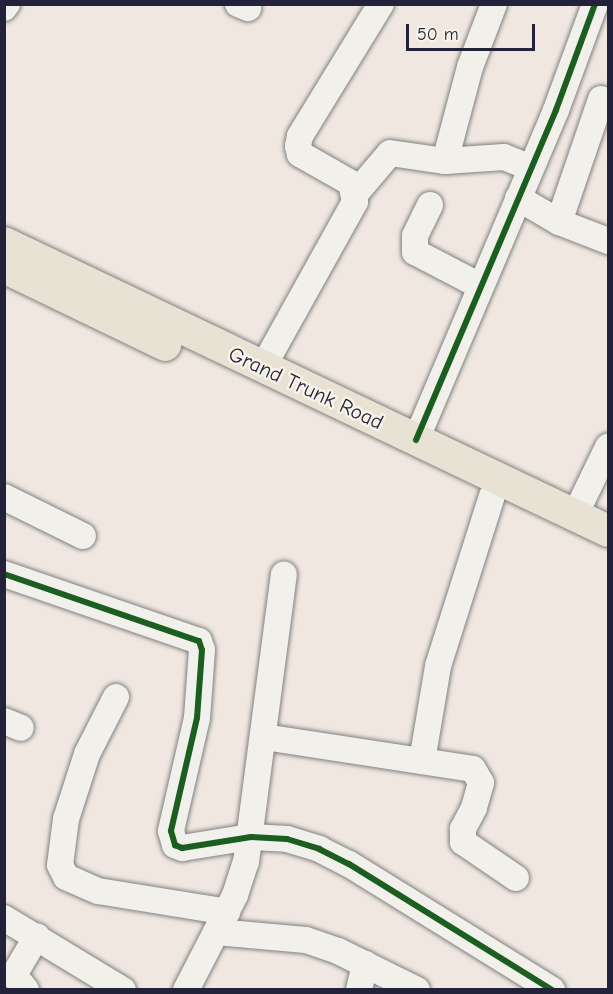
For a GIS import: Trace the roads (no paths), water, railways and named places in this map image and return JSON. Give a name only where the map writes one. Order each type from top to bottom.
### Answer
[{"type":"main road","name":"Grand Trunk Road","points":[[4,243],[609,531]]},
{"type":"main road","name":"Grand Trunk Road","points":[[4,267],[609,552]]},
{"type":"street","points":[[262,367],[328,254],[355,202],[356,193],[351,183],[336,172],[300,154],[298,146],[300,136],[381,4]]},
{"type":"street","points":[[445,161],[470,67],[494,4]]},
{"type":"street","points":[[416,440],[531,168],[595,4]]},
{"type":"street","points":[[559,222],[605,100],[565,85]]},
{"type":"street","points":[[356,193],[390,153],[445,161],[504,157],[531,168]]},
{"type":"street","points":[[518,198],[559,222],[608,237]]},
{"type":"street","points":[[430,205],[415,237],[415,252],[480,286]]},
{"type":"street","points":[[575,515],[609,447]]},
{"type":"street","points":[[422,761],[438,666],[492,496]]},
{"type":"street","points":[[4,497],[83,536]]},
{"type":"street","points":[[4,574],[199,641],[202,650],[197,718],[171,839],[182,848],[251,837],[287,839],[349,864],[552,990]]},
{"type":"street","points":[[186,990],[235,896],[251,837],[284,574]]},
{"type":"street","points":[[116,697],[87,754],[66,819],[60,865],[66,878],[99,891],[222,922],[306,940],[365,964],[417,990]]},
{"type":"street","points":[[264,737],[463,766],[479,775],[479,793],[461,836],[463,842],[516,878]]},
{"type":"street","points":[[4,918],[123,990]]},
{"type":"street","points":[[26,990],[14,975],[37,936]]},
{"type":"street","points":[[359,990],[365,964]]}]
